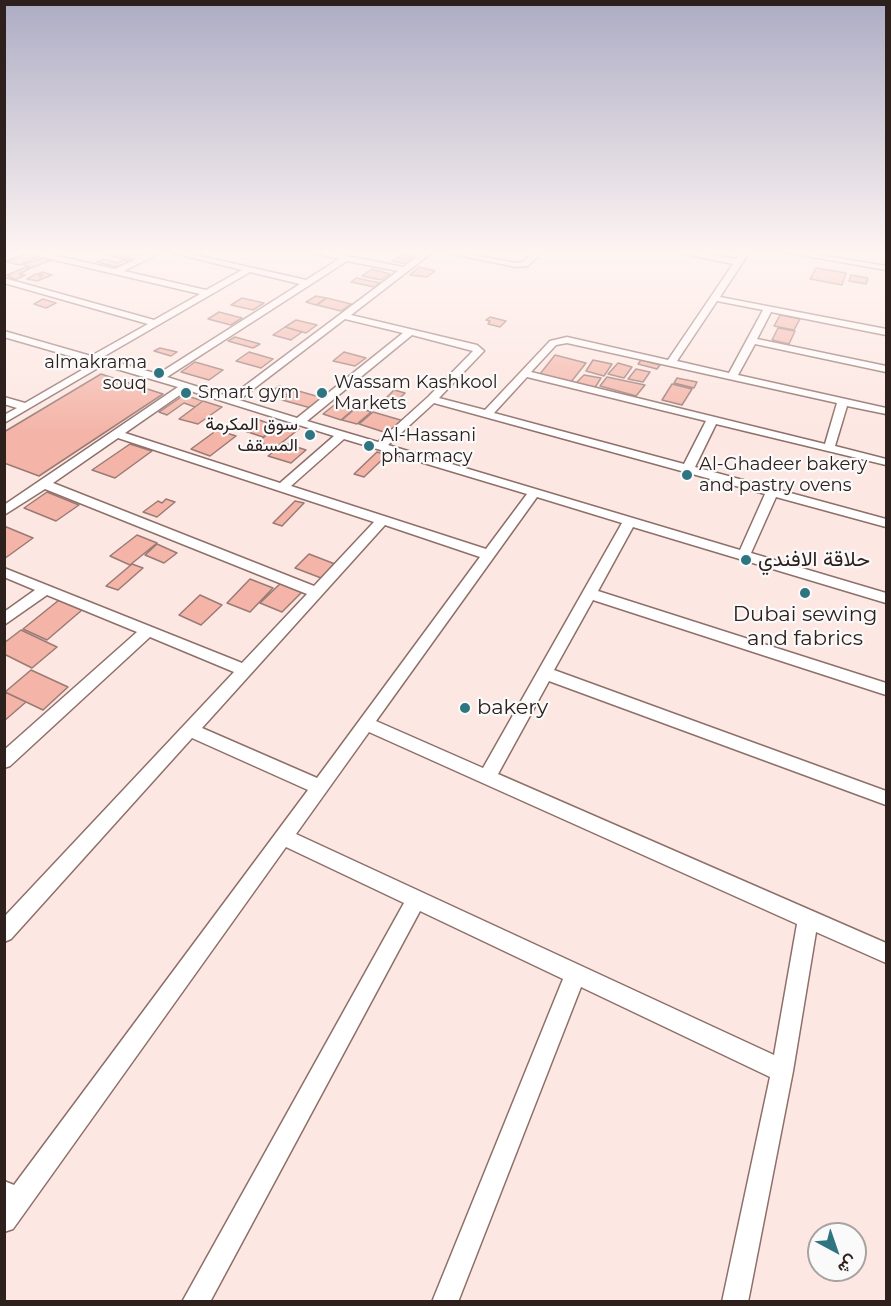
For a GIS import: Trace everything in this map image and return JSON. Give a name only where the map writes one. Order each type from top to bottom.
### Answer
[{"type":"street","points":[[119,312],[155,322]]},
{"type":"street","points":[[4,420],[173,312]]},
{"type":"street","points":[[159,378],[262,312]]},
{"type":"street","points":[[232,400],[348,312]]},
{"type":"street","points":[[670,364],[705,312]]},
{"type":"street","points":[[732,377],[767,312]]},
{"type":"street","points":[[791,312],[884,329]]},
{"type":"street","points":[[343,316],[474,347],[479,351],[432,399],[380,446]]},
{"type":"street","points":[[299,422],[411,331]]},
{"type":"street","points":[[4,334],[95,362],[159,378],[886,598]]},
{"type":"street","points":[[486,415],[553,343],[567,340],[886,411]]},
{"type":"street","points":[[751,340],[886,369]]},
{"type":"street","points":[[525,374],[886,462]]},
{"type":"street","points":[[4,511],[185,387]]},
{"type":"street","points":[[432,399],[886,523]]},
{"type":"street","points":[[4,400],[26,407]]},
{"type":"street","points":[[829,448],[843,402]]},
{"type":"street","points":[[687,469],[712,420]]},
{"type":"street","points":[[117,434],[489,555]]},
{"type":"street","points":[[282,488],[342,435]]},
{"type":"street","points":[[44,484],[316,592]]},
{"type":"street","points":[[744,555],[772,492]]},
{"type":"street","points":[[9,1205],[284,837],[534,493]]},
{"type":"street","points":[[4,932],[382,521]]},
{"type":"street","points":[[487,777],[630,521]]},
{"type":"street","points":[[4,572],[245,670]]},
{"type":"street","points":[[4,620],[45,589]]},
{"type":"street","points":[[590,594],[886,689]]},
{"type":"street","points":[[4,761],[148,630]]},
{"type":"street","points":[[545,673],[886,798]]},
{"type":"street","points":[[366,724],[886,953]]},
{"type":"street","points":[[190,730],[320,787]]},
{"type":"street","points":[[284,837],[782,1071]]},
{"type":"street","points":[[195,1302],[417,898]]},
{"type":"street","points":[[735,1302],[782,1071],[808,919]]},
{"type":"street","points":[[445,1302],[576,973]]},
{"type":"building","points":[[219,312],[242,318],[231,325],[208,319]]},
{"type":"building","points":[[780,315],[800,319],[794,330],[774,326]]},
{"type":"building","points":[[490,317],[506,321],[500,327],[488,324],[490,321],[486,320]]},
{"type":"building","points":[[296,320],[317,325],[306,333],[285,327]]},
{"type":"building","points":[[285,327],[302,332],[291,340],[273,335]]},
{"type":"building","points":[[778,328],[795,331],[789,344],[772,340]]},
{"type":"building","points":[[235,337],[260,344],[253,348],[228,341]]},
{"type":"building","points":[[160,348],[177,352],[171,356],[154,351]]},
{"type":"building","points":[[249,352],[273,359],[261,368],[236,361]]},
{"type":"building","points":[[344,352],[366,358],[355,366],[333,361]]},
{"type":"building","points":[[555,355],[586,363],[571,382],[540,374]]},
{"type":"building","points":[[593,360],[612,364],[604,376],[586,371]]},
{"type":"building","points":[[641,360],[660,365],[657,369],[638,364]]},
{"type":"building","points":[[195,362],[223,370],[209,380],[181,372]]},
{"type":"building","points":[[618,363],[632,367],[624,378],[608,374]]},
{"type":"building","points":[[636,369],[650,372],[643,382],[628,379]]},
{"type":"building","points":[[101,374],[163,394],[39,476],[4,463],[4,432]]},
{"type":"building","points":[[584,375],[601,378],[594,389],[575,384]]},
{"type":"building","points":[[607,377],[645,385],[636,396],[600,386]]},
{"type":"building","points":[[677,378],[697,382],[694,388],[674,383]]},
{"type":"building","points":[[672,384],[692,389],[682,405],[662,400]]},
{"type":"building","points":[[279,386],[295,390],[288,395],[272,391]]},
{"type":"building","points":[[295,390],[323,398],[311,408],[282,400]]},
{"type":"building","points":[[394,390],[405,393],[396,402],[385,399]]},
{"type":"building","points":[[184,395],[203,401],[195,407],[184,403],[167,415],[159,412]]},
{"type":"building","points":[[203,401],[222,407],[198,424],[179,419]]},
{"type":"building","points":[[338,402],[356,407],[341,420],[323,414]]},
{"type":"building","points":[[357,407],[371,412],[357,424],[342,420]]},
{"type":"building","points":[[373,412],[404,421],[390,434],[359,424]]},
{"type":"building","points":[[259,420],[277,426],[263,437],[245,431]]},
{"type":"building","points":[[282,424],[299,429],[275,448],[257,442]]},
{"type":"building","points":[[217,430],[236,436],[210,456],[191,449]]},
{"type":"building","points":[[284,443],[306,450],[291,463],[268,456]]},
{"type":"building","points":[[130,444],[152,451],[115,478],[92,470]]},
{"type":"building","points":[[377,452],[387,455],[364,477],[354,474]]},
{"type":"building","points":[[47,492],[79,505],[56,521],[24,508]]},
{"type":"building","points":[[166,499],[175,502],[157,517],[143,512],[158,501],[162,503]]},
{"type":"building","points":[[295,501],[304,503],[282,526],[273,523]]},
{"type":"building","points":[[4,526],[33,538],[4,559]]},
{"type":"building","points":[[137,535],[157,543],[130,565],[110,556]]},
{"type":"building","points":[[157,544],[177,553],[164,563],[145,555]]},
{"type":"building","points":[[309,554],[335,564],[321,578],[295,568]]},
{"type":"building","points":[[132,564],[143,568],[118,590],[106,586]]},
{"type":"building","points":[[250,579],[273,588],[250,612],[227,603]]},
{"type":"building","points":[[283,581],[304,590],[282,612],[260,603]]},
{"type":"building","points":[[200,595],[222,605],[201,625],[179,615]]},
{"type":"building","points":[[59,600],[82,610],[47,640],[23,629]]},
{"type":"building","points":[[21,630],[57,647],[32,668],[4,654],[4,643]]},
{"type":"building","points":[[31,670],[68,687],[43,710],[5,692]]},
{"type":"building","points":[[7,693],[26,702],[4,721],[4,695]]},
{"type":"place","name":"almakrama souq","points":[[159,373]]},
{"type":"place","name":"Smart gym","points":[[186,393]]},
{"type":"place","name":"Wassam Kashkool Markets","points":[[322,393]]},
{"type":"place","name":"سوق المكرمة المسقف","points":[[310,435]]},
{"type":"place","name":"Al-Hassani pharmacy","points":[[369,446]]},
{"type":"place","name":"Al-Ghadeer bakery and pastry ovens","points":[[687,475]]},
{"type":"place","name":"حلاقة الافندي","points":[[746,560]]},
{"type":"place","name":"Dubai sewing and fabrics","points":[[805,593]]},
{"type":"place","name":"bakery","points":[[465,708]]}]
